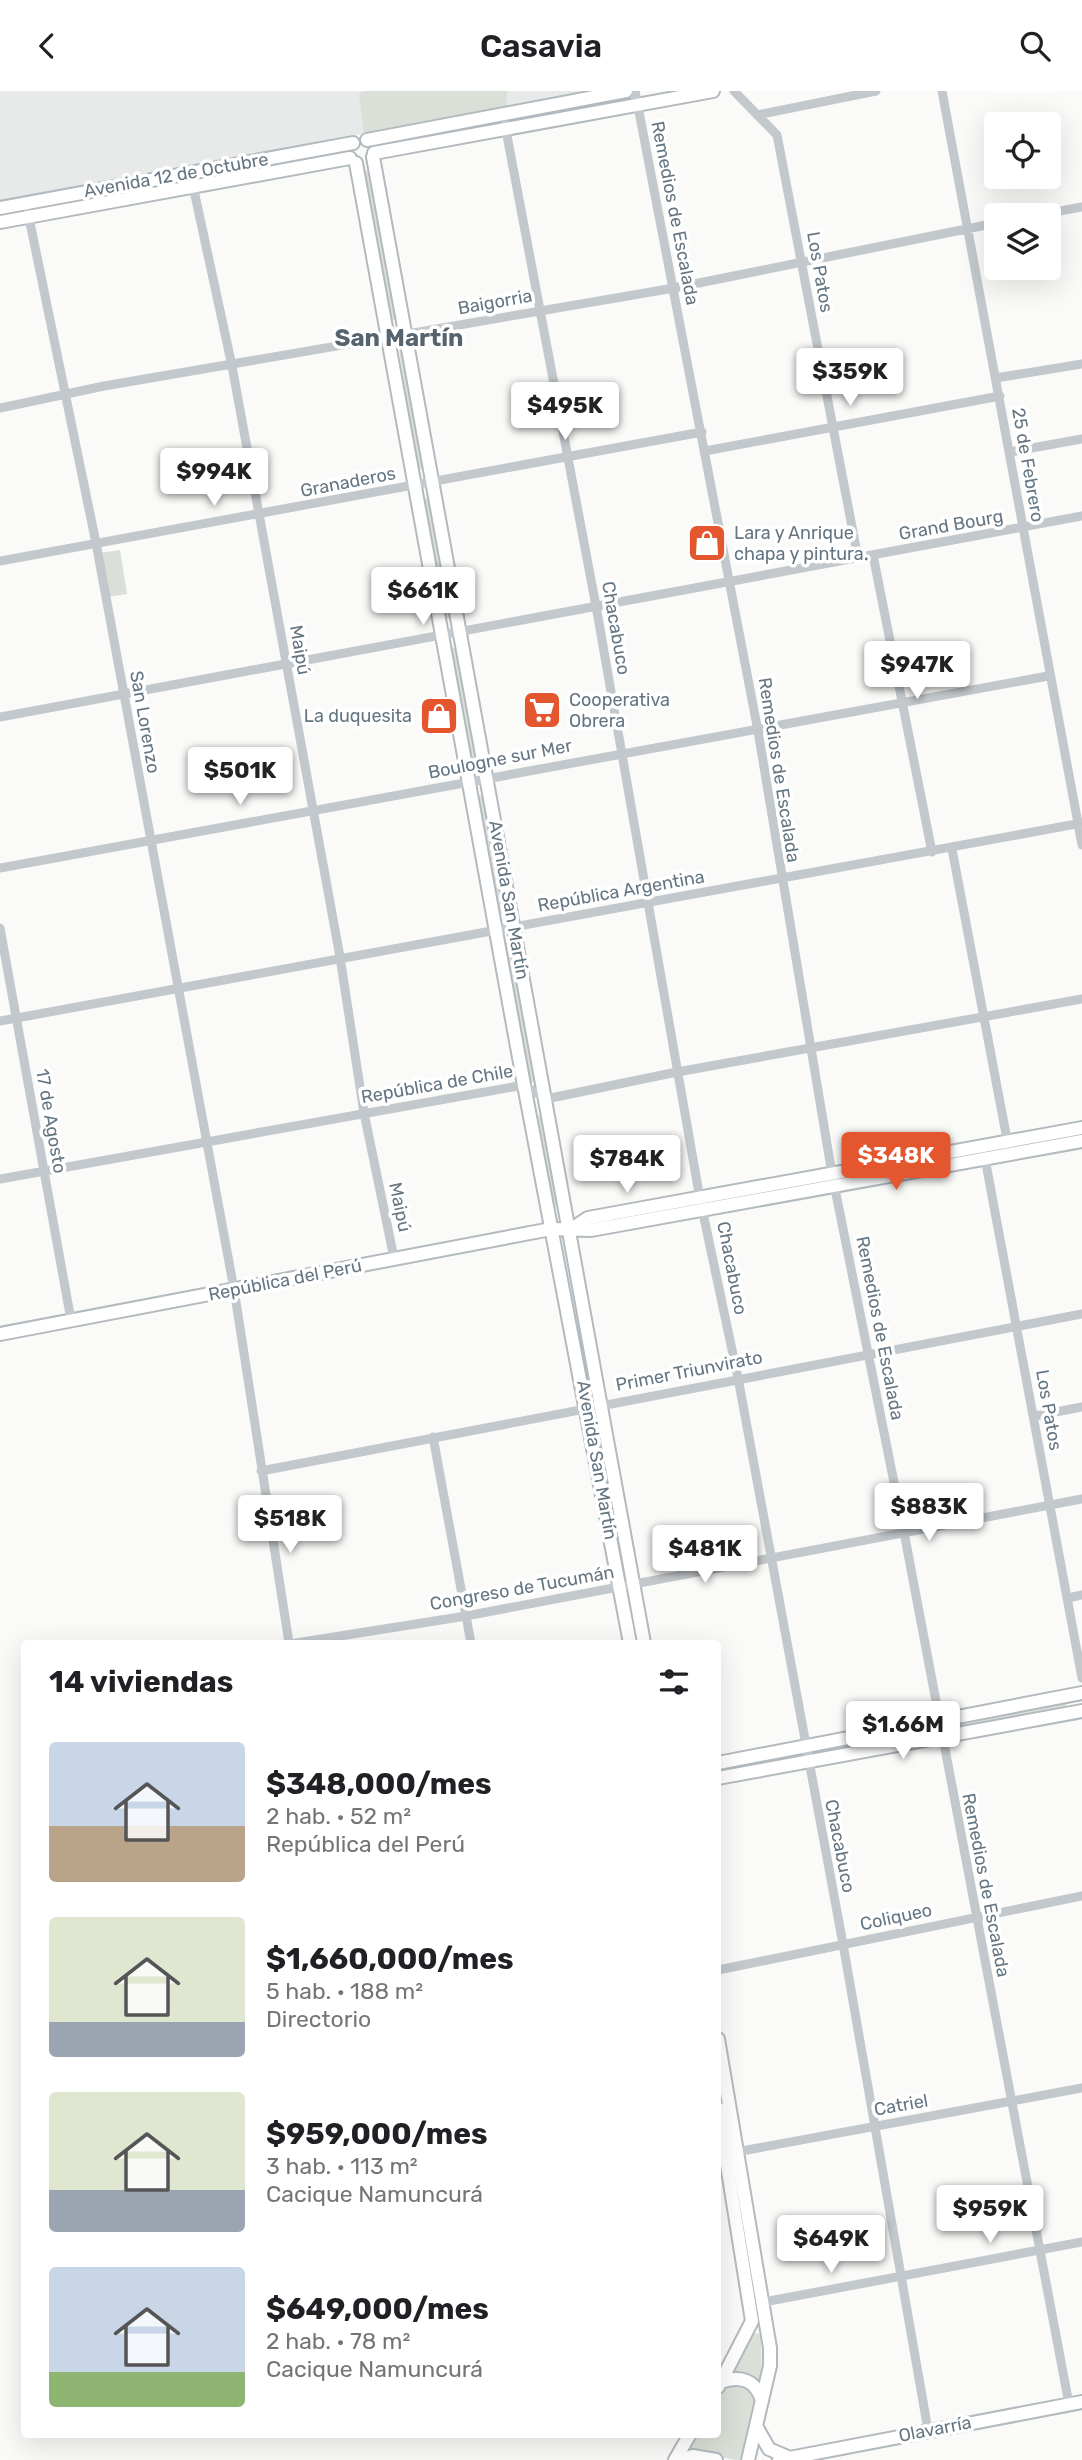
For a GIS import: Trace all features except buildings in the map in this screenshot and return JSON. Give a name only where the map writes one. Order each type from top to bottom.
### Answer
[{"type":"main road","points":[[626,91],[367,140],[353,143],[349,149],[353,160],[364,164],[373,155],[636,97],[713,91]]},
{"type":"main road","points":[[367,140],[372,144],[373,155]]},
{"type":"main road","name":"Avenida 12 de Octubre","points":[[0,208],[353,143]]},
{"type":"main road","name":"Avenida San Martín","points":[[373,155],[570,1230],[620,1586],[630,1640]]},
{"type":"main road","name":"Avenida San Martín","points":[[353,160],[388,337],[551,1229],[594,1406],[634,1584],[643,1640]]},
{"type":"main road","name":"Avenida 12 de Octubre","points":[[0,222],[353,160]]},
{"type":"main road","name":"República del Perú","points":[[0,1334],[551,1229],[591,1230],[702,1205],[984,1154],[1082,1128]]},
{"type":"main road","name":"República del Perú","points":[[1008,1149],[1082,1141]]},
{"type":"main road","points":[[721,1762],[1082,1693]]},
{"type":"main road","points":[[721,1777],[1082,1711]]},
{"type":"main road","points":[[721,2063],[732,2153],[770,2366],[748,2460]]},
{"type":"main road","points":[[721,2118],[732,2153]]},
{"type":"main road","points":[[721,2381],[749,2330],[758,2304]]},
{"type":"main road","points":[[721,2384],[731,2378],[750,2381],[759,2391],[762,2401]]},
{"type":"main road","name":"Olavarría","points":[[784,2459],[1082,2402]]},
{"type":"main road","points":[[757,2426],[762,2442],[784,2459]]},
{"type":"main road","points":[[675,2460],[688,2438]]},
{"type":"main road","points":[[680,2460],[692,2456],[716,2460]]},
{"type":"street","name":"Los Patos","points":[[734,91],[777,135],[858,558]]},
{"type":"street","points":[[757,115],[876,91]]},
{"type":"street","name":"25 de Febrero","points":[[942,91],[1024,527],[1048,676],[1080,823],[1082,845]]},
{"type":"street","name":"Remedios de Escalada","points":[[636,97],[731,581],[834,1180],[904,1532],[1069,2405]]},
{"type":"street","name":"Chacabuco","points":[[502,113],[597,606],[677,1072],[738,1378],[843,1944],[928,2430]]},
{"type":"street","name":"Maipú","points":[[190,172],[232,366],[340,957],[364,1113],[394,1258]]},
{"type":"street","name":"San Lorenzo","points":[[26,203],[96,543],[151,839],[234,1289],[261,1471]]},
{"type":"street","points":[[1061,211],[1082,207]]},
{"type":"street","name":"Baigorria","points":[[0,408],[104,386],[674,288],[802,260],[984,226]]},
{"type":"street","points":[[996,378],[1082,363]]},
{"type":"street","points":[[705,451],[1000,396]]},
{"type":"street","name":"Granaderos","points":[[0,561],[259,516],[702,432]]},
{"type":"street","points":[[1010,452],[1082,439]]},
{"type":"street","name":"Grand Bourg","points":[[0,717],[1082,516]]},
{"type":"street","points":[[873,555],[932,852]]},
{"type":"street","name":"Boulogne sur Mer","points":[[0,868],[1048,676]]},
{"type":"street","name":"República Argentina","points":[[0,1021],[647,901],[952,849],[1080,823]]},
{"type":"street","points":[[952,849],[986,1015],[1008,1149]]},
{"type":"street","name":"17 de Agosto","points":[[0,927],[71,1320]]},
{"type":"street","points":[[546,1099],[677,1072],[1082,999]]},
{"type":"street","name":"República de Chile","points":[[0,1179],[524,1085],[546,1099]]},
{"type":"street","name":"Los Patos","points":[[984,1154],[1019,1327],[1082,1678]]},
{"type":"street","name":"Primer Triunvirato","points":[[261,1471],[1082,1314]]},
{"type":"street","points":[[1035,1416],[1082,1407]]},
{"type":"street","points":[[433,1437],[470,1640]]},
{"type":"street","points":[[261,1471],[289,1640]]},
{"type":"street","name":"Congreso de Tucumán","points":[[315,1640],[466,1616],[1082,1499]]},
{"type":"street","points":[[1068,1598],[1082,1595]]},
{"type":"street","name":"Coliqueo","points":[[721,1969],[1082,1896]]},
{"type":"street","name":"Catriel","points":[[732,2153],[1082,2088]]},
{"type":"street","points":[[758,2304],[1082,2242]]},
{"type":"shaded area","points":[[0,91],[596,91],[0,201]]},
{"type":"shaded area","points":[[363,91],[507,91],[506,107],[364,133],[359,94]]},
{"type":"shaded area","points":[[619,97],[618,102],[520,119],[518,116]]},
{"type":"shaded area","points":[[339,151],[340,154],[204,178],[204,176]]},
{"type":"shaded area","points":[[367,169],[397,318],[394,320],[391,319],[364,173]]},
{"type":"shaded area","points":[[177,180],[178,184],[57,207],[54,204]]},
{"type":"shaded area","points":[[399,350],[403,352],[424,467],[421,469],[417,466]]},
{"type":"shaded area","points":[[426,498],[430,499],[451,616],[448,618],[444,615],[424,501]]},
{"type":"shaded area","points":[[120,550],[127,594],[107,597],[100,553]]},
{"type":"shaded area","points":[[452,647],[456,649],[478,761],[475,765],[472,765]]},
{"type":"shaded area","points":[[480,795],[484,797],[505,912],[502,914],[499,912],[477,798]]},
{"type":"shaded area","points":[[511,943],[534,1083],[530,1081],[505,944]]},
{"type":"shaded area","points":[[538,1116],[543,1116],[557,1207],[553,1206]]},
{"type":"shaded area","points":[[1066,1704],[1067,1707],[955,1728],[954,1725]]},
{"type":"shaded area","points":[[922,1730],[923,1734],[818,1753],[818,1750]]},
{"type":"shaded area","points":[[791,1755],[792,1759],[721,1772],[721,1768]]},
{"type":"shaded area","points":[[758,2333],[761,2337],[762,2385],[747,2374],[730,2374],[754,2334]]},
{"type":"shaded area","points":[[729,2384],[748,2386],[756,2398],[742,2460],[699,2452],[683,2452],[692,2438],[721,2438],[721,2393]]},
{"type":"place","name":"Lara y Anrique chapa y pintura.","points":[[707,543]]},
{"type":"place","name":"Cooperativa Obrera","points":[[542,710]]},
{"type":"place","name":"La duquesita","points":[[439,716]]},
{"type":"district","name":"San Martín","points":[[399,338]]}]
